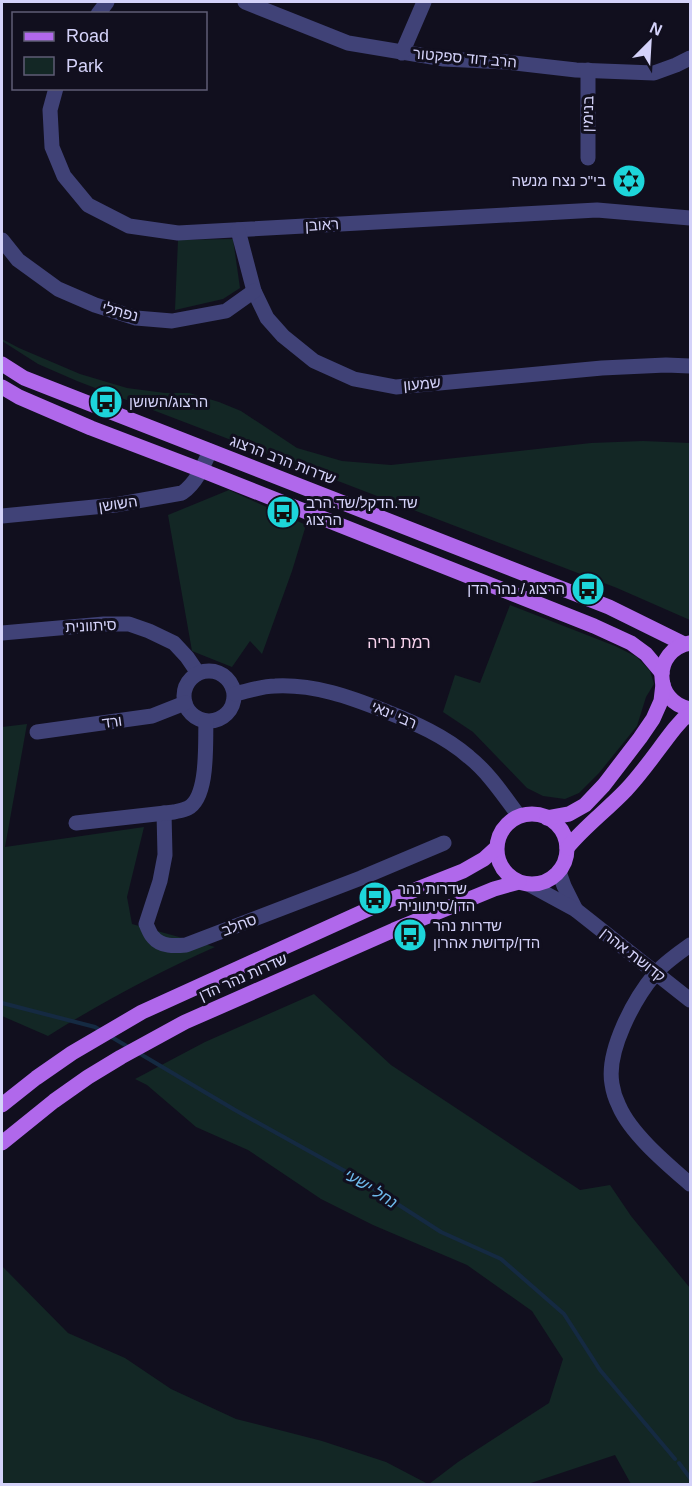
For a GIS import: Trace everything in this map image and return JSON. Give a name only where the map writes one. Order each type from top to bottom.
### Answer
[{"type":"main road","name":"שדרות הרב הרצוג","points":[[2,364],[24,378],[609,607],[687,644]]},
{"type":"main road","points":[[2,387],[19,398],[91,428],[594,626],[631,643],[646,654],[673,701],[690,709]]},
{"type":"main road","points":[[547,818],[569,814],[585,805],[604,785],[653,718],[661,701],[662,679],[665,662],[669,655],[687,644]]},
{"type":"main road","points":[[567,848],[628,788],[675,728],[690,715]]},
{"type":"main road","points":[[538,814],[547,818],[554,822],[563,834],[567,848],[566,857],[559,872],[541,884],[525,884],[511,878],[505,873],[497,857],[496,849],[502,829],[519,816],[538,814]]},
{"type":"main road","name":"שדרות נהר הדן","points":[[2,1105],[62,1060],[106,1032],[158,1004],[382,903],[463,871],[496,849]]},
{"type":"main road","name":"שדרות נהר הדן","points":[[2,1143],[88,1077],[185,1022],[494,888],[525,884]]},
{"type":"street","name":"הרב דוד ספקטור","points":[[245,2],[348,43],[444,59],[654,73],[690,58]]},
{"type":"street","points":[[402,52],[424,2]]},
{"type":"street","name":"בנימין","points":[[588,70],[588,158]]},
{"type":"street","name":"ראובן","points":[[55,90],[50,110],[52,147],[64,176],[88,205],[129,226],[178,233],[597,210],[690,218]]},
{"type":"street","name":"שמעון","points":[[238,230],[254,291],[267,318],[283,336],[314,361],[354,379],[396,387],[602,368],[690,366]]},
{"type":"street","name":"נפתלי","points":[[2,240],[18,260],[58,289],[95,305],[136,318],[172,321],[226,311],[254,291]]},
{"type":"street","name":"השושן","points":[[2,516],[115,505],[182,493],[191,487],[210,451]]},
{"type":"street","name":"סיתוונית","points":[[2,633],[129,624],[174,643],[198,673]]},
{"type":"street","points":[[212,670],[226,677],[232,684],[235,694],[233,706],[228,714],[216,721],[206,722],[192,715],[186,708],[183,697],[184,688],[190,679],[198,673],[212,670]]},
{"type":"street","name":"רבי ינאי","points":[[235,694],[274,686],[307,687],[348,696],[408,720],[444,738],[471,758],[498,787],[519,816]]},
{"type":"street","name":"ורד","points":[[37,732],[152,716],[185,703]]},
{"type":"street","points":[[76,823],[189,808],[198,796],[204,778],[206,722]]},
{"type":"street","name":"סחלב","points":[[164,813],[165,855],[160,881],[146,924],[154,938],[174,946],[186,945],[444,843]]},
{"type":"street","name":"קדושת אהרן","points":[[559,872],[576,910]]},
{"type":"street","name":"קדושת אהרן","points":[[525,884],[576,910],[690,1000]]},
{"type":"street","points":[[690,945],[656,973],[635,1002],[613,1053],[611,1083],[619,1107],[632,1126],[655,1153],[690,1184]]},
{"type":"green space","points":[[233,239],[240,288],[223,299],[175,310],[178,240]]},
{"type":"green space","points":[[2,339],[80,374],[127,388],[165,393],[189,393],[219,402],[241,411],[297,448],[342,461],[391,465],[591,443],[643,441],[690,443],[690,620],[617,588],[77,381],[38,364]]},
{"type":"green space","points":[[229,490],[306,525],[262,654],[250,641],[232,667],[192,651],[168,515]]},
{"type":"green space","points":[[510,605],[615,646],[637,657],[650,671],[654,684],[646,697],[637,726],[599,773],[579,793],[565,799],[543,796],[527,788],[473,732],[443,712],[455,675],[480,683]]},
{"type":"green space","points":[[27,724],[5,847],[144,827],[127,897],[132,924],[215,947],[130,989],[48,1036],[2,1016],[2,727]]},
{"type":"green space","points":[[314,994],[391,1065],[580,1190],[610,1185],[631,1216],[690,1288],[690,1484],[631,1484],[615,1455],[528,1484],[429,1484],[458,1462],[549,1403],[563,1359],[532,1311],[467,1265],[373,1225],[321,1199],[248,1150],[196,1127],[147,1085],[135,1079],[205,1042]]},
{"type":"green space","points":[[2,1266],[68,1333],[125,1358],[171,1389],[236,1419],[322,1441],[386,1462],[428,1484],[2,1484]]},
{"type":"waterway","name":"נחל ישעי","points":[[2,1003],[95,1027],[102,1031]]},
{"type":"waterway","name":"נחל ישעי","points":[[108,1035],[130,1048]]},
{"type":"waterway","name":"נחל ישעי","points":[[137,1052],[352,1175],[441,1232],[501,1259],[564,1314],[600,1370],[675,1459]]},
{"type":"waterway","name":"נחל ישעי","points":[[679,1463],[690,1478]]},
{"type":"place","name":"בי\"כ נצח מנשה","points":[[629,181]]},
{"type":"place","name":"הרצוג/השושן","points":[[106,402]]},
{"type":"place","name":"שד.הדקל/שד.הרב הרצוג","points":[[283,512]]},
{"type":"place","name":"הרצוג / נהר הדן","points":[[588,589]]},
{"type":"place","name":"שדרות נהר הדן/סיתוונית","points":[[375,898]]},
{"type":"place","name":"שדרות נהר הדן/קדושת אהרון","points":[[410,935]]},
{"type":"district","name":"רמת נריה","points":[[399,642]]}]
